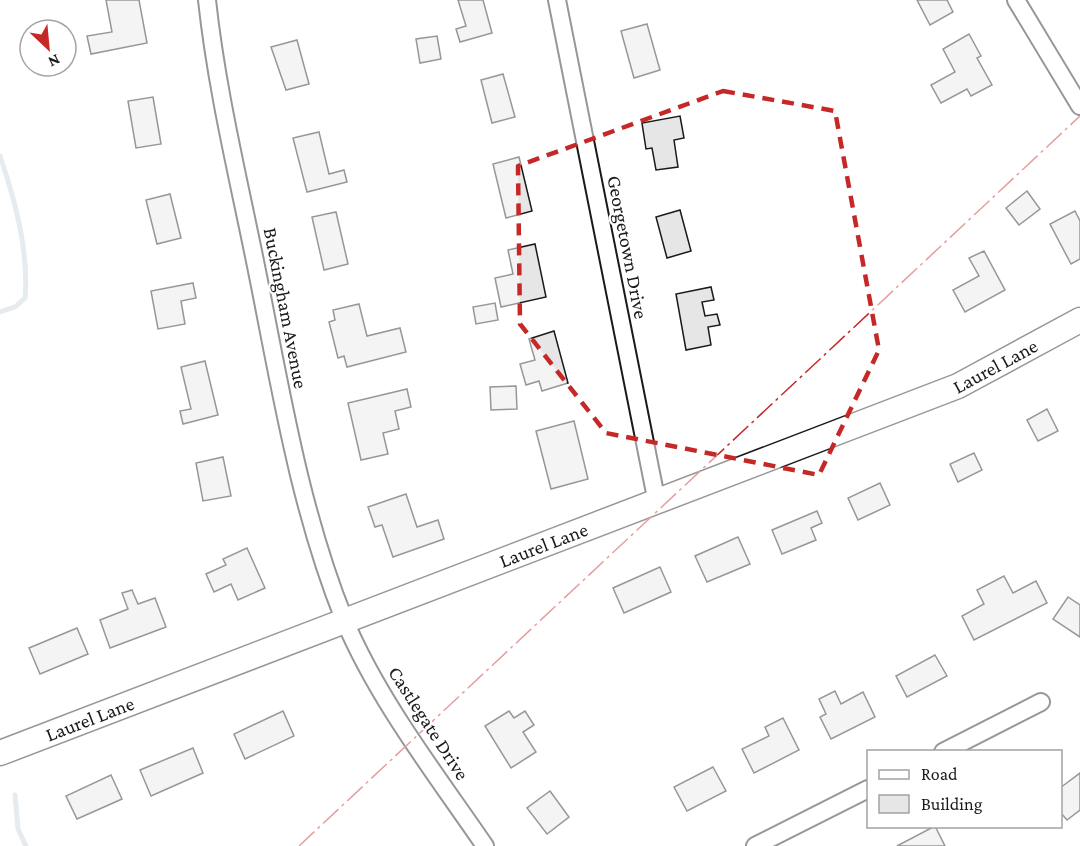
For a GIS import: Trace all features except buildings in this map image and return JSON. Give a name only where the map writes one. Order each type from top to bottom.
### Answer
[{"type":"street","name":"Buckingham Avenue","points":[[207,0],[215,62],[284,405],[312,524],[345,619]]},
{"type":"street","name":"Georgetown Drive","points":[[557,0],[657,503]]},
{"type":"street","points":[[1016,0],[1080,106]]},
{"type":"street","name":"Laurel Lane","points":[[0,753],[958,386],[1080,320]]},
{"type":"street","name":"Castlegate Drive","points":[[345,619],[374,678],[411,738],[484,846]]},
{"type":"street","points":[[947,750],[1041,702]]},
{"type":"street","points":[[755,846],[867,790]]},
{"type":"highlighted area","points":[[723,91],[835,111],[879,350],[819,475],[606,433],[520,324],[518,166]]},
{"type":"waterway","points":[[0,156],[20,226],[26,280],[25,298],[15,307],[0,312]]},
{"type":"waterway","points":[[15,795],[18,829],[26,846]]},
{"type":"power","points":[[299,846],[1080,116]]}]
